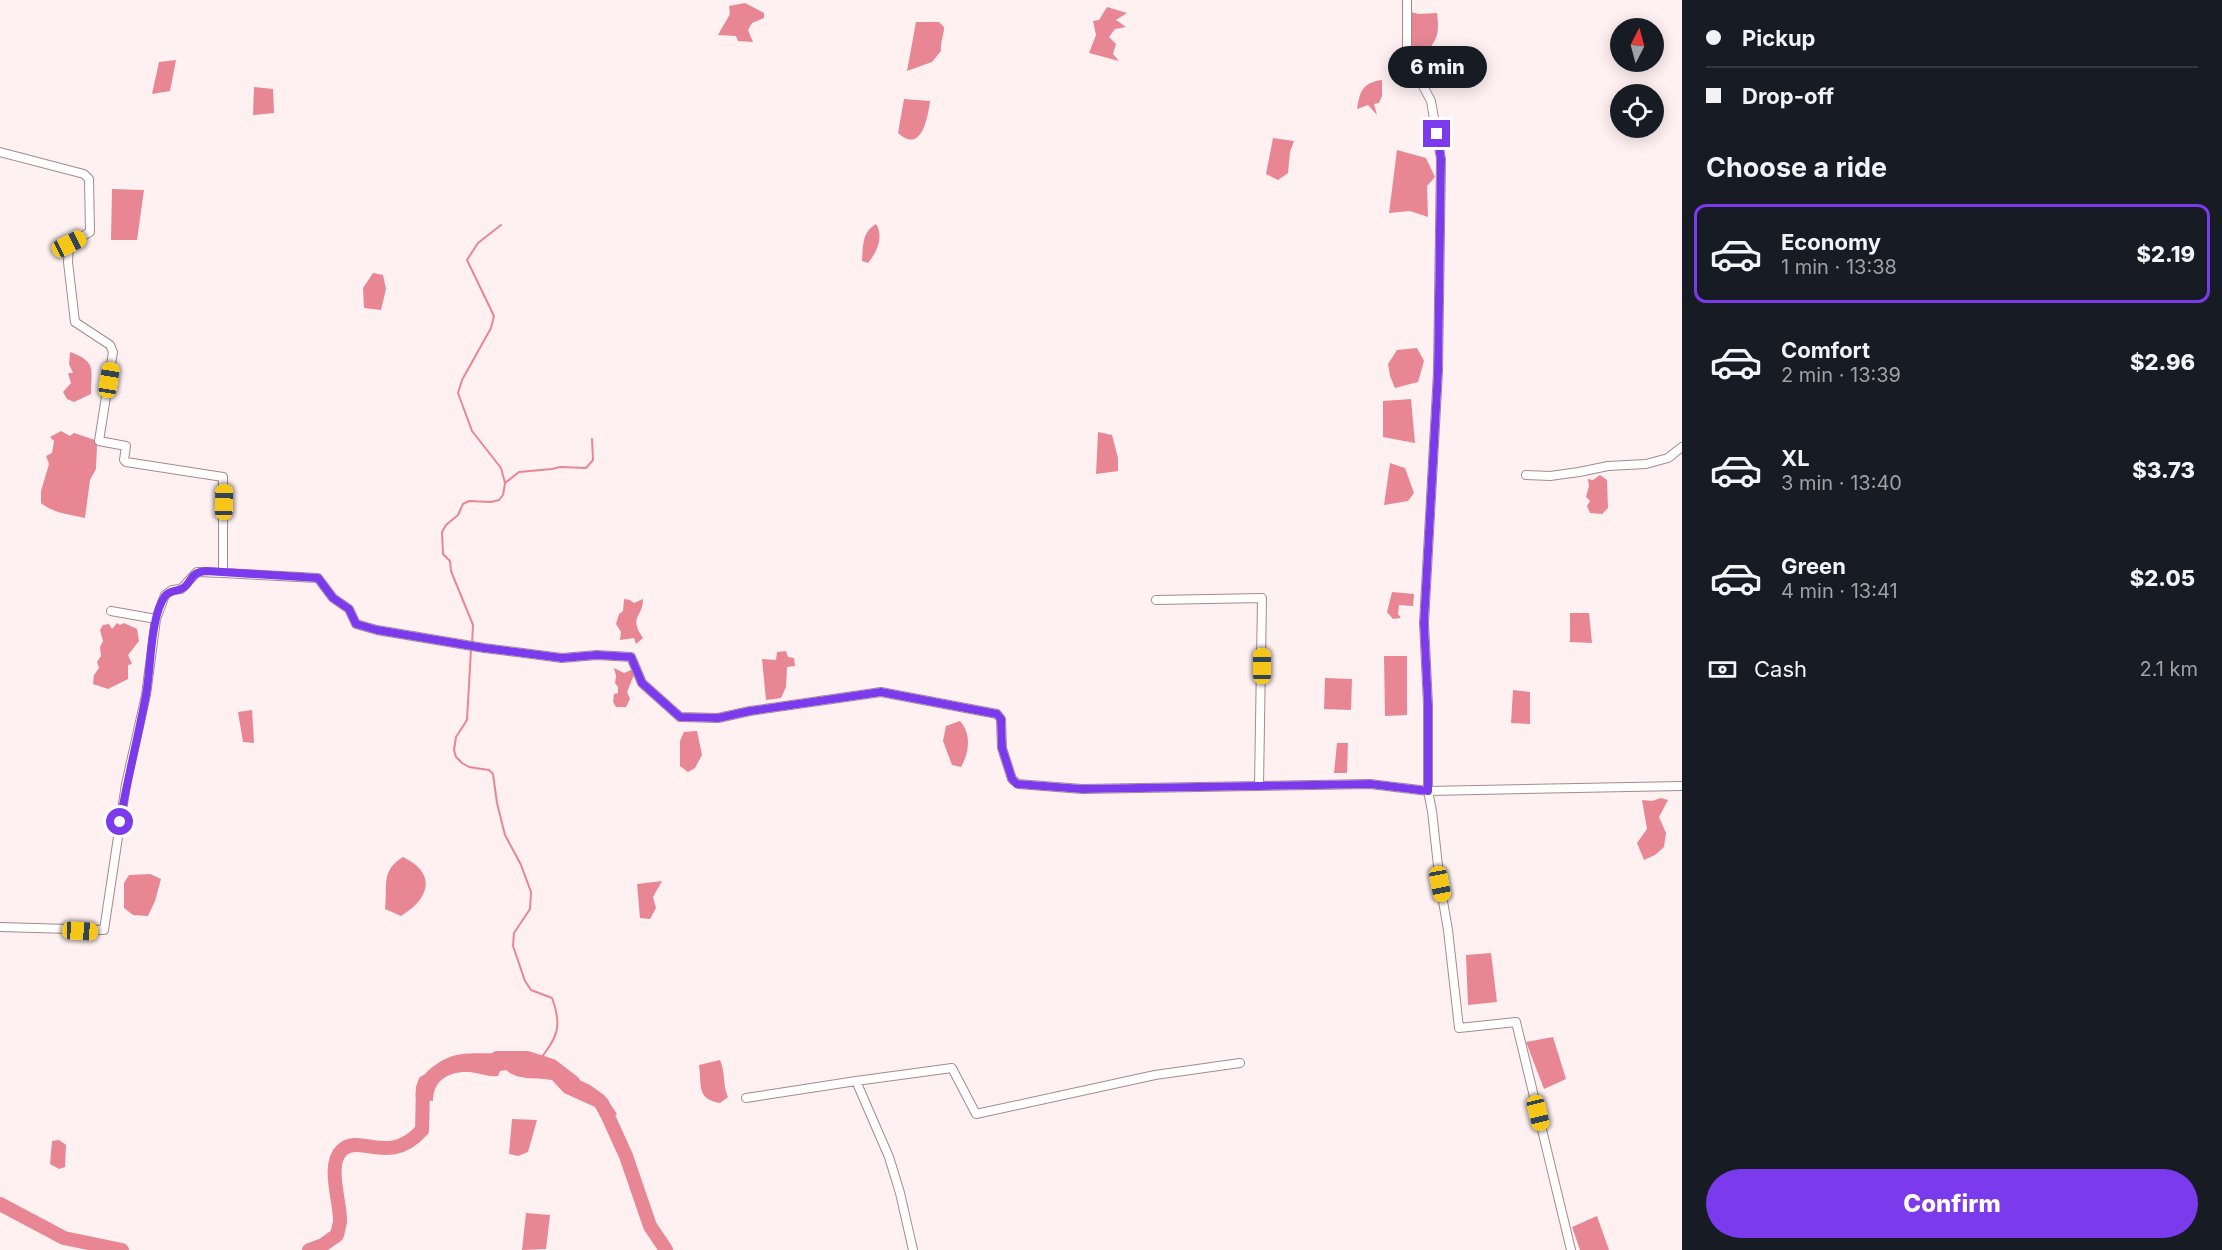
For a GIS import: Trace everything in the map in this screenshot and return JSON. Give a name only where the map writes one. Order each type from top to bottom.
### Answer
[{"type":"street","points":[[1407,0],[1407,56],[1431,101],[1441,159],[1438,372],[1424,623],[1428,705],[1428,791],[1440,884],[1449,930],[1459,1028],[1516,1022],[1571,1250]]},
{"type":"street","points":[[0,152],[87,176],[90,232],[69,244],[68,262],[75,322],[110,345],[113,352],[99,441],[126,446],[124,460],[126,462],[223,477],[223,573]]},
{"type":"street","points":[[1526,475],[1550,476],[1608,466],[1646,464],[1668,458],[1682,447]]},
{"type":"street","points":[[0,927],[104,930],[126,784],[146,695],[156,619],[165,595],[172,590],[181,589],[197,572],[318,578],[333,598],[349,609],[356,624],[377,630],[562,658],[597,655],[631,657],[642,683],[680,717],[718,718],[750,711],[881,692],[1000,716],[1002,748],[1012,779],[1017,784],[1082,789],[1370,784],[1428,791],[1682,786]]},
{"type":"street","points":[[1156,600],[1262,598],[1259,786]]},
{"type":"street","points":[[111,611],[156,619]]},
{"type":"street","points":[[746,1098],[952,1068],[976,1114],[1144,1077],[1240,1063]]},
{"type":"street","points":[[856,1081],[889,1157],[913,1250]]},
{"type":"shaded area","points":[[745,3],[764,13],[764,18],[752,23],[748,30],[753,42],[738,41],[736,36],[718,35],[730,14],[729,6]]},
{"type":"shaded area","points":[[1107,7],[1127,13],[1116,20],[1126,27],[1115,29],[1109,37],[1116,44],[1113,54],[1119,61],[1089,53],[1096,35],[1093,21],[1099,20]]},
{"type":"shaded area","points":[[1407,11],[1419,14],[1437,13],[1437,34],[1427,51],[1428,57],[1419,58],[1414,47],[1407,47]]},
{"type":"shaded area","points":[[916,22],[939,22],[944,27],[941,51],[932,62],[907,71]]},
{"type":"shaded area","points":[[176,60],[170,91],[152,94],[159,62]]},
{"type":"shaded area","points":[[1382,80],[1382,96],[1379,103],[1374,104],[1377,115],[1368,105],[1357,109],[1363,89],[1370,83]]},
{"type":"shaded area","points":[[254,87],[273,89],[274,113],[253,115]]},
{"type":"shaded area","points":[[904,99],[930,101],[922,131],[913,139],[906,139],[898,133]]},
{"type":"shaded area","points":[[1273,138],[1294,141],[1290,152],[1288,173],[1278,180],[1266,174]]},
{"type":"shaded area","points":[[1397,150],[1426,158],[1435,177],[1427,186],[1428,217],[1410,211],[1389,213]]},
{"type":"shaded area","points":[[112,189],[144,190],[137,240],[111,240]]},
{"type":"shaded area","points":[[876,224],[879,234],[878,244],[868,263],[862,261],[864,240],[871,227]]},
{"type":"shaded area","points":[[373,273],[383,275],[386,289],[381,310],[364,308],[363,288]]},
{"type":"shaded area","points":[[1417,348],[1424,361],[1418,382],[1395,388],[1388,364],[1397,350]]},
{"type":"shaded area","points":[[70,352],[85,359],[91,367],[91,394],[74,402],[67,399],[63,392],[71,383],[68,373],[73,373],[69,364]]},
{"type":"shaded area","points":[[1411,399],[1415,443],[1383,437],[1383,401]]},
{"type":"shaded area","points":[[61,431],[70,436],[74,433],[95,440],[97,446],[96,469],[90,480],[85,518],[57,512],[41,503],[41,491],[49,464],[46,456],[52,453],[54,441],[50,437]]},
{"type":"shaded area","points":[[1098,432],[1112,435],[1118,458],[1118,471],[1096,474]]},
{"type":"shaded area","points":[[1390,463],[1405,468],[1414,493],[1408,501],[1384,505]]},
{"type":"shaded area","points":[[1600,475],[1607,480],[1608,508],[1602,514],[1590,513],[1587,506],[1590,501],[1586,497],[1588,479],[1593,480]]},
{"type":"shaded area","points":[[1392,592],[1414,594],[1413,606],[1399,605],[1398,614],[1401,618],[1393,619],[1387,612]]},
{"type":"shaded area","points":[[624,599],[634,603],[643,599],[636,621],[643,638],[636,644],[634,638],[620,640],[621,632],[616,624],[619,614],[623,611]]},
{"type":"shaded area","points":[[1570,613],[1589,613],[1592,643],[1570,642]]},
{"type":"shaded area","points":[[117,623],[120,625],[124,623],[137,629],[139,641],[128,655],[132,664],[128,665],[128,679],[108,689],[93,684],[94,675],[99,668],[97,662],[101,656],[100,647],[103,641],[100,630],[103,625],[109,624],[112,629]]},
{"type":"shaded area","points":[[786,651],[788,657],[794,658],[795,666],[787,667],[786,687],[781,698],[766,700],[762,659],[776,660],[777,652]]},
{"type":"shaded area","points":[[1384,656],[1407,656],[1407,715],[1385,716]]},
{"type":"shaded area","points":[[614,668],[624,673],[631,670],[635,672],[627,692],[630,699],[626,707],[616,707],[613,702],[614,694],[618,693]]},
{"type":"shaded area","points":[[1325,678],[1352,679],[1351,710],[1324,709]]},
{"type":"shaded area","points":[[1513,690],[1530,692],[1530,724],[1511,723]]},
{"type":"shaded area","points":[[252,710],[254,743],[243,742],[238,712]]},
{"type":"shaded area","points":[[960,721],[968,738],[966,756],[961,767],[952,765],[943,741],[946,726]]},
{"type":"shaded area","points":[[697,731],[702,755],[695,768],[688,772],[680,766],[680,741],[684,732]]},
{"type":"shaded area","points":[[1337,743],[1348,743],[1347,773],[1334,773]]},
{"type":"shaded area","points":[[1661,798],[1668,800],[1659,817],[1666,833],[1664,847],[1655,855],[1644,860],[1637,843],[1647,829],[1642,800],[1652,801]]},
{"type":"shaded area","points":[[403,857],[414,863],[421,871],[426,886],[418,902],[401,916],[385,909],[388,874],[396,862]]},
{"type":"shaded area","points":[[150,874],[161,879],[155,901],[148,916],[133,915],[124,908],[124,883],[129,875]]},
{"type":"shaded area","points":[[662,881],[653,897],[656,908],[650,919],[640,918],[637,884]]},
{"type":"shaded area","points":[[1491,953],[1497,1002],[1468,1005],[1466,955]]},
{"type":"shaded area","points":[[1553,1037],[1566,1079],[1544,1089],[1526,1042]]},
{"type":"shaded area","points":[[496,1053],[549,1066],[590,1085],[604,1095],[617,1114],[604,1123],[595,1107],[564,1093],[552,1080],[516,1076],[506,1070],[500,1071],[498,1076],[469,1072],[455,1073],[439,1082],[433,1101],[416,1099],[421,1078],[439,1062],[458,1055]]},
{"type":"shaded area","points":[[720,1060],[728,1097],[720,1103],[712,1101],[704,1094],[699,1065]]},
{"type":"shaded area","points":[[512,1119],[537,1120],[528,1152],[518,1156],[509,1154]]},
{"type":"shaded area","points":[[59,1140],[66,1145],[65,1167],[59,1169],[50,1164],[52,1141]]},
{"type":"shaded area","points":[[526,1213],[550,1215],[546,1249],[522,1250]]},
{"type":"shaded area","points":[[1597,1216],[1609,1250],[1580,1250],[1572,1227]]},
{"type":"waterway","points":[[472,644],[473,625],[451,571],[450,561],[443,554],[442,532],[446,525],[458,515],[463,504],[469,501],[491,502],[499,500],[503,495],[505,483],[501,468],[472,431],[458,393],[462,380],[491,328],[494,316],[467,260],[478,243],[501,225]]},
{"type":"waterway","points":[[505,483],[519,472],[560,467],[586,468],[593,460],[592,439]]},
{"type":"waterway","points":[[471,649],[467,720],[456,737],[454,750],[456,757],[462,763],[469,767],[489,770],[493,774],[505,835],[521,865],[531,892],[530,909],[514,933],[513,946],[525,981],[531,990],[552,998],[557,1017],[554,1039],[538,1062]]},
{"type":"waterway","points":[[497,1058],[527,1058],[552,1066],[573,1082]]},
{"type":"waterway","points":[[309,1250],[323,1245],[337,1235],[340,1222],[335,1184],[337,1157],[349,1146],[387,1148],[410,1141],[422,1130],[425,1082]]},
{"type":"waterway","points":[[602,1103],[626,1156],[650,1226],[666,1250]]},
{"type":"waterway","points":[[0,1204],[64,1238],[122,1250]]},
{"type":"route","points":[[120,822],[146,695],[156,619],[165,595],[172,590],[181,589],[197,572],[206,571],[318,578],[333,598],[349,609],[353,622],[377,630],[562,658],[597,655],[631,657],[634,659],[642,683],[680,717],[718,718],[750,711],[881,692],[997,714],[1001,719],[1002,748],[1012,779],[1017,784],[1082,789],[1370,784],[1428,791],[1428,705],[1424,623],[1438,372],[1441,159],[1437,134]]}]
